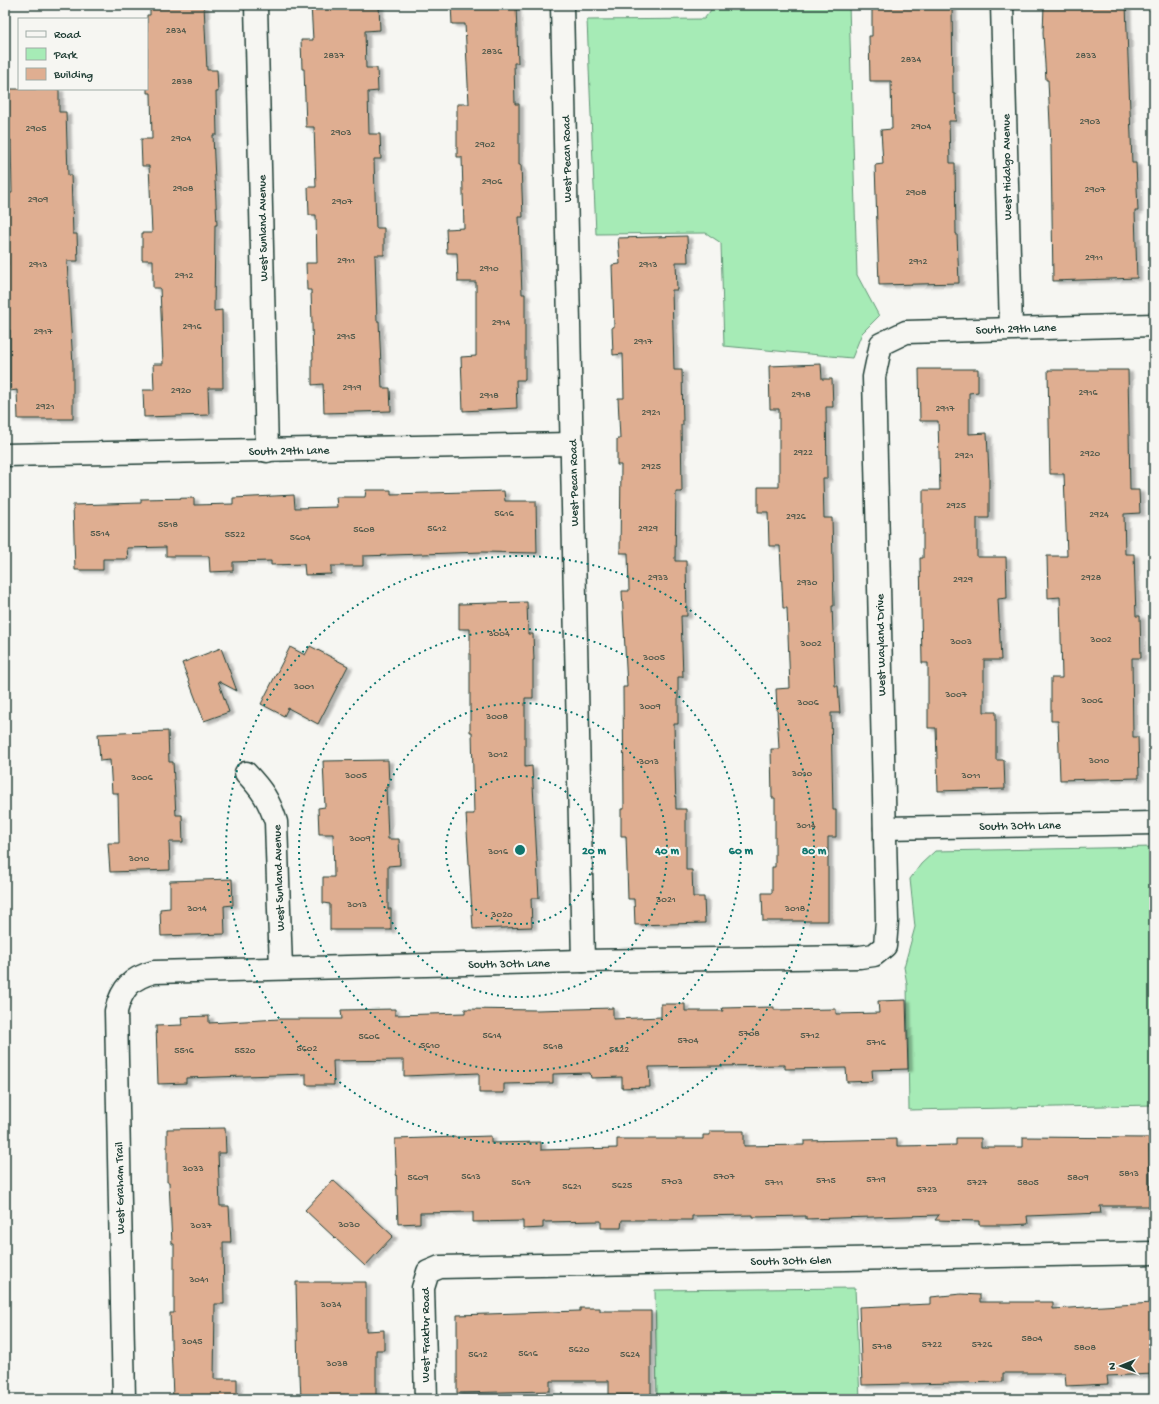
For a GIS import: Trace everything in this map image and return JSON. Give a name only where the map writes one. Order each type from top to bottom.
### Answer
[{"type":"street","name":"West Sunland Avenue","points":[[256,5],[267,451]]},
{"type":"street","name":"West Pecan Road","points":[[562,5],[583,961]]},
{"type":"street","name":"West Hidalgo Avenue","points":[[1002,5],[1011,328]]},
{"type":"street","name":"South 29th Lane","points":[[881,344],[906,332],[1154,325]]},
{"type":"street","name":"West Wayland Drive","points":[[881,344],[874,377],[887,921],[885,946]]},
{"type":"street","name":"South 29th Lane","points":[[5,455],[572,444]]},
{"type":"street","name":"West Sunland Avenue","points":[[246,773],[260,787],[270,802],[276,822],[281,968]]},
{"type":"street","name":"South 30th Lane","points":[[885,828],[1154,823]]},
{"type":"street","name":"South 30th Lane","points":[[131,981],[142,975],[154,972],[583,961],[860,957],[874,955],[885,946]]},
{"type":"street","name":"West Graham Trail","points":[[124,1399],[116,1011],[118,1001],[131,981]]},
{"type":"street","name":"South 30th Glen","points":[[428,1272],[440,1267],[1154,1253]]},
{"type":"street","name":"West Fraktur Road","points":[[426,1399],[423,1288],[428,1272]]},
{"type":"green space","points":[[715,5],[849,5],[857,275],[879,316],[862,333],[852,358],[724,346],[721,243],[706,233],[596,234],[587,20],[704,19]]},
{"type":"green space","points":[[1154,847],[1154,1105],[909,1110],[907,984],[904,967],[915,927],[910,879],[921,864],[935,851]]},
{"type":"green space","points":[[855,1288],[860,1399],[657,1399],[655,1290]]},
{"type":"building","points":[[150,5],[204,5],[207,70],[217,70],[217,135],[213,135],[217,225],[215,225],[214,311],[222,310],[223,388],[208,388],[209,415],[144,417],[143,390],[154,390],[153,364],[163,364],[160,288],[153,288],[153,260],[142,260],[142,233],[152,233],[149,166],[142,166],[141,139],[152,139],[151,93],[147,93],[147,15],[150,15]]},
{"type":"building","points":[[311,5],[379,5],[380,30],[365,31],[366,68],[377,68],[378,91],[368,92],[369,134],[380,134],[381,159],[374,159],[376,228],[384,228],[384,255],[375,255],[377,321],[379,321],[382,388],[390,388],[391,411],[324,413],[323,384],[312,385],[313,359],[311,290],[307,290],[306,263],[317,263],[316,215],[309,215],[308,187],[316,187],[314,127],[306,127],[304,69],[302,69],[301,40],[313,40]]},
{"type":"building","points":[[451,5],[516,5],[518,63],[514,63],[515,104],[519,104],[519,165],[521,165],[523,217],[519,217],[522,294],[525,294],[525,380],[516,380],[517,408],[463,411],[461,357],[476,356],[476,282],[458,282],[457,253],[447,253],[446,229],[464,228],[462,157],[457,157],[457,104],[469,104],[465,24],[452,24]]},
{"type":"building","points":[[872,5],[952,5],[953,94],[955,94],[956,121],[949,121],[950,163],[955,163],[956,234],[959,283],[879,285],[875,165],[883,164],[881,130],[892,129],[891,81],[870,81],[869,36],[872,36]]},
{"type":"building","points":[[1044,5],[1126,5],[1132,163],[1136,163],[1138,211],[1135,211],[1137,278],[1053,281],[1051,147],[1048,80],[1046,80],[1043,33]]},
{"type":"building","points":[[5,89],[59,90],[59,112],[66,112],[68,175],[71,175],[73,234],[77,234],[78,261],[67,261],[73,365],[73,419],[18,419],[17,390],[10,391],[10,330],[7,330],[5,291],[5,265],[8,265],[5,193],[12,193],[11,140],[5,140]]},
{"type":"building","points":[[687,236],[688,262],[676,262],[677,290],[672,290],[674,370],[682,370],[683,425],[681,425],[682,492],[676,492],[675,561],[686,561],[687,616],[681,616],[683,677],[678,677],[678,724],[674,724],[676,809],[686,809],[686,870],[692,870],[693,897],[704,897],[705,923],[635,925],[634,899],[628,899],[626,836],[621,836],[621,809],[624,809],[623,687],[627,687],[622,591],[629,591],[628,553],[620,553],[621,465],[617,465],[617,439],[620,439],[618,398],[624,398],[623,354],[613,355],[612,327],[614,327],[612,265],[620,264],[618,238]]},
{"type":"building","points":[[821,364],[822,379],[832,379],[833,407],[826,407],[827,478],[823,478],[824,518],[832,518],[834,606],[832,606],[835,686],[838,686],[840,713],[831,713],[833,810],[836,810],[836,837],[828,837],[828,921],[763,921],[762,893],[772,893],[772,867],[775,867],[775,798],[772,798],[771,749],[779,749],[776,689],[790,688],[787,608],[783,608],[780,546],[769,546],[768,512],[758,512],[758,487],[779,487],[779,409],[770,409],[769,366]]},
{"type":"building","points":[[919,369],[978,369],[978,392],[969,393],[969,434],[987,433],[989,518],[977,518],[977,557],[1006,557],[1007,598],[998,599],[1001,660],[984,660],[984,712],[996,712],[996,760],[1004,760],[1005,789],[938,791],[936,728],[928,728],[928,663],[922,663],[920,558],[923,558],[923,490],[940,490],[938,421],[920,421]]},
{"type":"building","points":[[1048,370],[1128,370],[1130,490],[1139,490],[1140,513],[1124,514],[1125,554],[1134,554],[1136,616],[1140,616],[1141,658],[1132,658],[1133,737],[1138,737],[1139,778],[1060,780],[1058,721],[1051,721],[1051,678],[1062,678],[1060,597],[1048,598],[1047,556],[1067,556],[1064,474],[1050,474]]},
{"type":"building","points":[[366,490],[391,490],[391,494],[504,491],[505,501],[536,501],[537,553],[482,552],[363,556],[363,566],[331,566],[331,574],[305,575],[304,564],[271,565],[271,561],[233,562],[233,571],[210,572],[209,556],[166,556],[166,547],[127,548],[128,559],[103,559],[103,570],[75,570],[73,505],[141,503],[141,499],[194,498],[194,505],[233,504],[233,498],[294,495],[295,508],[337,507],[336,497],[365,497]]},
{"type":"building","points":[[527,602],[528,634],[533,634],[534,660],[533,698],[525,698],[525,767],[532,766],[539,898],[531,898],[532,927],[473,929],[466,814],[474,814],[472,732],[470,732],[470,629],[459,629],[459,604]]},
{"type":"building","points":[[310,646],[348,666],[318,724],[288,708],[284,716],[261,704],[290,647],[305,655]]},
{"type":"building","points":[[221,648],[237,691],[218,681],[229,712],[204,721],[182,663]]},
{"type":"building","points":[[168,731],[169,762],[173,762],[176,815],[182,815],[183,842],[169,842],[170,870],[110,872],[108,843],[119,843],[118,793],[112,793],[110,760],[100,761],[98,734]]},
{"type":"building","points":[[388,760],[389,787],[386,787],[388,839],[399,839],[400,865],[388,866],[388,909],[391,909],[391,930],[330,930],[330,904],[323,903],[323,877],[334,877],[333,834],[319,834],[318,808],[325,807],[323,761]]},
{"type":"building","points":[[232,879],[233,905],[224,906],[225,934],[161,936],[160,909],[170,908],[170,881]]},
{"type":"building","points":[[906,1000],[908,1069],[872,1070],[873,1081],[847,1082],[846,1068],[785,1069],[785,1065],[649,1067],[650,1087],[622,1088],[622,1077],[591,1078],[590,1073],[553,1074],[553,1083],[504,1084],[504,1093],[479,1093],[479,1073],[404,1076],[404,1060],[333,1061],[334,1085],[306,1085],[306,1074],[186,1078],[186,1083],[158,1084],[156,1026],[182,1025],[181,1017],[209,1016],[209,1023],[280,1019],[342,1019],[341,1010],[395,1009],[395,1015],[465,1013],[465,1009],[537,1010],[613,1008],[613,1019],[661,1017],[661,1004],[685,1004],[685,1011],[723,1011],[722,1008],[774,1007],[774,1010],[836,1009],[836,1014],[879,1013],[878,1001]]},
{"type":"building","points":[[225,1128],[226,1153],[218,1153],[220,1206],[229,1206],[231,1242],[223,1242],[224,1304],[215,1304],[214,1379],[237,1379],[237,1399],[173,1399],[170,1313],[174,1313],[174,1244],[172,1244],[169,1182],[167,1182],[167,1129]]},
{"type":"building","points":[[710,1131],[744,1131],[744,1146],[804,1145],[804,1141],[897,1139],[897,1146],[956,1145],[956,1138],[981,1138],[981,1147],[1023,1147],[1023,1137],[1149,1138],[1150,1206],[1100,1206],[1101,1213],[1027,1216],[1028,1224],[1009,1225],[979,1225],[979,1221],[935,1220],[939,1215],[806,1219],[806,1216],[753,1217],[753,1215],[692,1216],[692,1220],[622,1220],[621,1228],[601,1228],[601,1221],[543,1222],[543,1228],[523,1229],[523,1221],[473,1222],[473,1212],[420,1213],[420,1223],[398,1224],[395,1139],[491,1136],[491,1143],[541,1142],[541,1150],[617,1148],[617,1139],[703,1139],[703,1135],[710,1135]]},
{"type":"building","points":[[333,1180],[393,1236],[365,1266],[305,1210]]},
{"type":"building","points":[[296,1282],[366,1282],[366,1331],[384,1330],[384,1350],[376,1350],[376,1399],[301,1399],[300,1375],[298,1375]]},
{"type":"building","points":[[961,1294],[980,1295],[980,1302],[1053,1302],[1053,1309],[1154,1303],[1154,1374],[1107,1376],[1108,1384],[1066,1386],[1065,1373],[1003,1373],[1003,1382],[862,1385],[859,1307],[931,1304],[931,1297]]},
{"type":"building","points":[[580,1308],[600,1308],[600,1311],[651,1311],[651,1395],[609,1395],[609,1381],[550,1381],[550,1391],[457,1393],[457,1315],[580,1311]]}]
